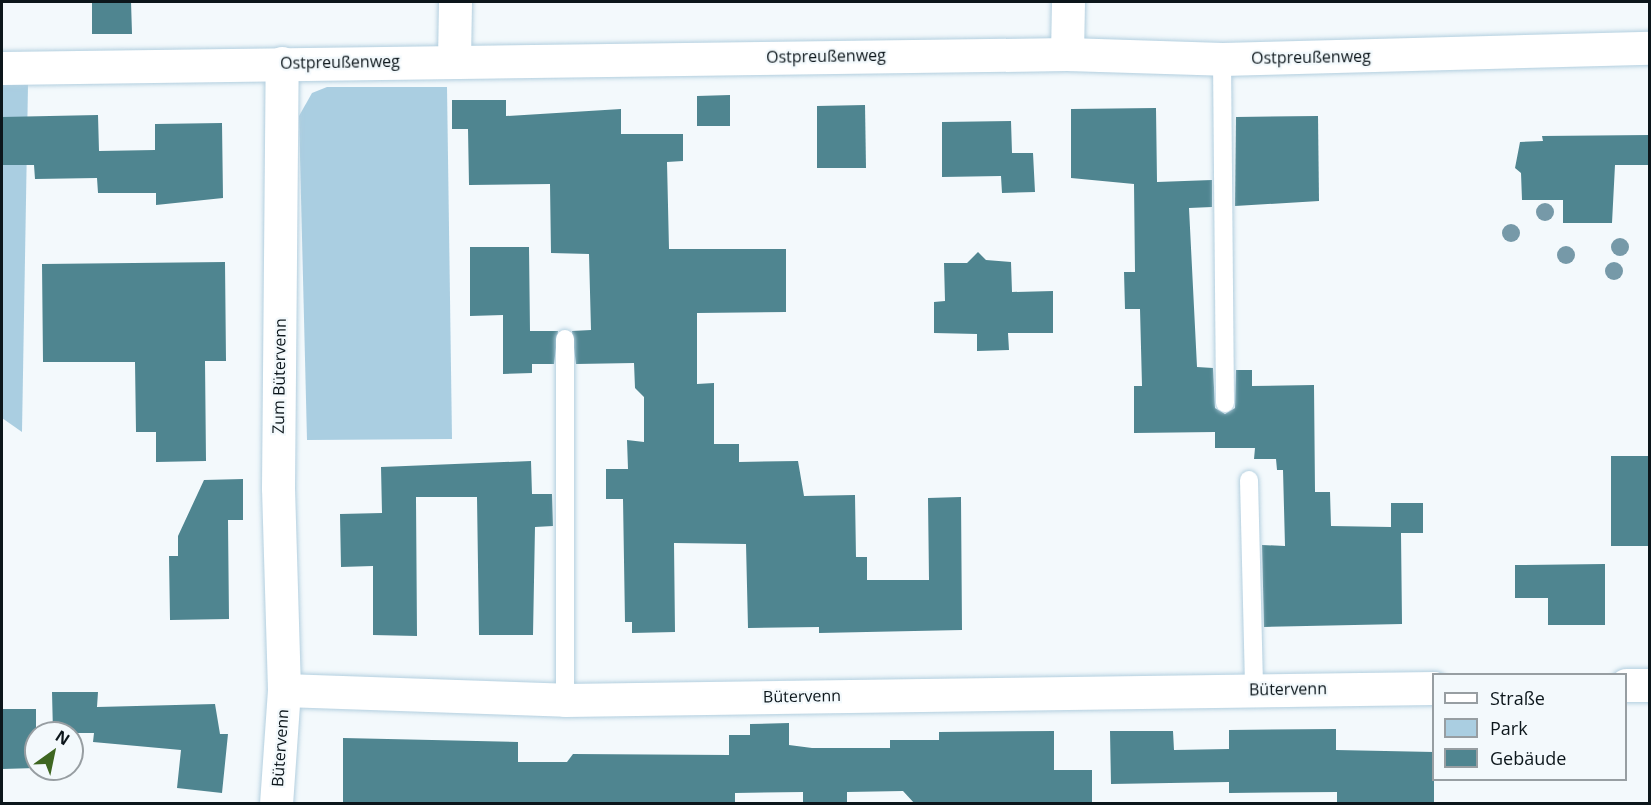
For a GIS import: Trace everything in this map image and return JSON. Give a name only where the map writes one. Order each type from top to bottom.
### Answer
[{"type":"street","points":[[454,60],[455,2]]},
{"type":"street","points":[[1066,54],[1068,2]]},
{"type":"street","name":"Ostpreußenweg","points":[[2,68],[454,60],[1066,54],[1221,59],[1650,48]]},
{"type":"street","name":"Zum Bütervenn","points":[[282,63],[278,488],[284,690]]},
{"type":"street","points":[[1627,685],[1650,685]]},
{"type":"street","name":"Bütervenn","points":[[276,804],[284,690],[565,700],[1432,688]]},
{"type":"lane","points":[[1221,59],[1225,403]]},
{"type":"lane","points":[[565,339],[565,700]]},
{"type":"lane","points":[[1250,480],[1254,690]]},
{"type":"green space","points":[[2,84],[28,84],[22,432],[2,418]]},
{"type":"green space","points":[[327,87],[447,87],[452,439],[307,440],[299,116],[312,93]]},
{"type":"building","points":[[92,2],[131,2],[132,34],[92,34]]},
{"type":"building","points":[[730,95],[730,126],[697,126],[697,96]]},
{"type":"building","points":[[452,100],[506,100],[506,116],[621,109],[621,134],[683,134],[683,161],[667,162],[669,249],[786,249],[786,312],[697,313],[697,384],[714,383],[714,444],[739,444],[739,462],[798,461],[804,496],[855,495],[856,557],[867,557],[867,580],[929,580],[928,498],[961,497],[962,630],[819,633],[819,627],[748,628],[746,544],[674,543],[675,632],[632,633],[632,622],[625,622],[623,499],[606,499],[606,469],[628,469],[627,440],[644,442],[644,397],[635,388],[634,363],[576,364],[572,331],[591,330],[589,254],[551,253],[550,184],[469,185],[468,129],[452,129]]},
{"type":"building","points":[[865,105],[866,168],[817,168],[817,106]]},
{"type":"building","points":[[1156,108],[1157,182],[1212,180],[1212,207],[1189,208],[1197,367],[1213,368],[1215,408],[1225,414],[1235,408],[1236,370],[1252,370],[1252,386],[1314,385],[1315,492],[1330,492],[1331,526],[1391,527],[1391,503],[1423,503],[1423,533],[1401,533],[1402,624],[1264,627],[1262,545],[1285,546],[1283,470],[1277,470],[1276,459],[1254,459],[1255,448],[1215,448],[1215,432],[1134,433],[1134,386],[1142,386],[1140,309],[1125,309],[1124,272],[1135,272],[1134,184],[1071,178],[1071,109]]},
{"type":"building","points":[[98,115],[99,151],[155,150],[155,124],[222,123],[223,198],[156,205],[156,193],[98,193],[97,178],[35,179],[34,165],[2,165],[2,117]]},
{"type":"building","points":[[1318,116],[1319,201],[1235,206],[1236,117]]},
{"type":"building","points":[[1011,121],[1012,153],[1033,153],[1035,192],[1002,193],[1001,176],[942,177],[942,122]]},
{"type":"building","points":[[1650,135],[1650,165],[1615,165],[1612,223],[1563,223],[1563,200],[1522,200],[1521,173],[1515,168],[1520,142],[1543,141],[1542,136]]},
{"type":"building","points":[[470,247],[529,247],[530,331],[558,331],[554,364],[532,364],[532,373],[503,374],[503,315],[470,316]]},
{"type":"building","points":[[978,252],[986,260],[1011,262],[1012,292],[1053,291],[1053,333],[1008,333],[1009,350],[977,351],[977,334],[934,333],[934,302],[945,301],[944,263],[967,263]]},
{"type":"building","points":[[225,262],[226,361],[205,361],[206,461],[156,462],[156,432],[136,432],[135,362],[43,362],[42,264]]},
{"type":"building","points":[[1611,456],[1650,456],[1650,546],[1611,546]]},
{"type":"building","points":[[531,461],[532,494],[552,494],[553,526],[535,527],[533,635],[479,635],[477,497],[416,497],[417,636],[373,635],[373,566],[341,567],[340,514],[382,513],[381,467]]},
{"type":"building","points":[[243,479],[243,520],[228,520],[229,619],[170,620],[169,556],[178,556],[178,536],[204,480]]},
{"type":"building","points":[[1605,564],[1605,625],[1548,625],[1548,598],[1515,598],[1515,565]]},
{"type":"building","points":[[52,692],[98,692],[97,707],[215,704],[220,734],[228,734],[222,793],[177,788],[181,750],[93,742],[94,733],[84,733],[84,721],[53,721]]},
{"type":"building","points":[[2,709],[36,709],[36,721],[24,721],[24,768],[2,769]]},
{"type":"building","points":[[789,723],[789,745],[812,748],[890,748],[890,740],[939,740],[939,732],[1054,731],[1054,770],[1092,770],[1092,804],[915,804],[903,791],[847,792],[847,804],[803,804],[803,792],[735,793],[735,804],[343,804],[343,738],[518,742],[518,762],[567,762],[573,754],[729,755],[729,735],[750,735],[750,724]]},
{"type":"building","points":[[1336,729],[1336,750],[1432,752],[1434,804],[1337,804],[1337,792],[1229,793],[1229,782],[1111,784],[1110,731],[1173,731],[1174,750],[1229,749],[1229,730]]}]
